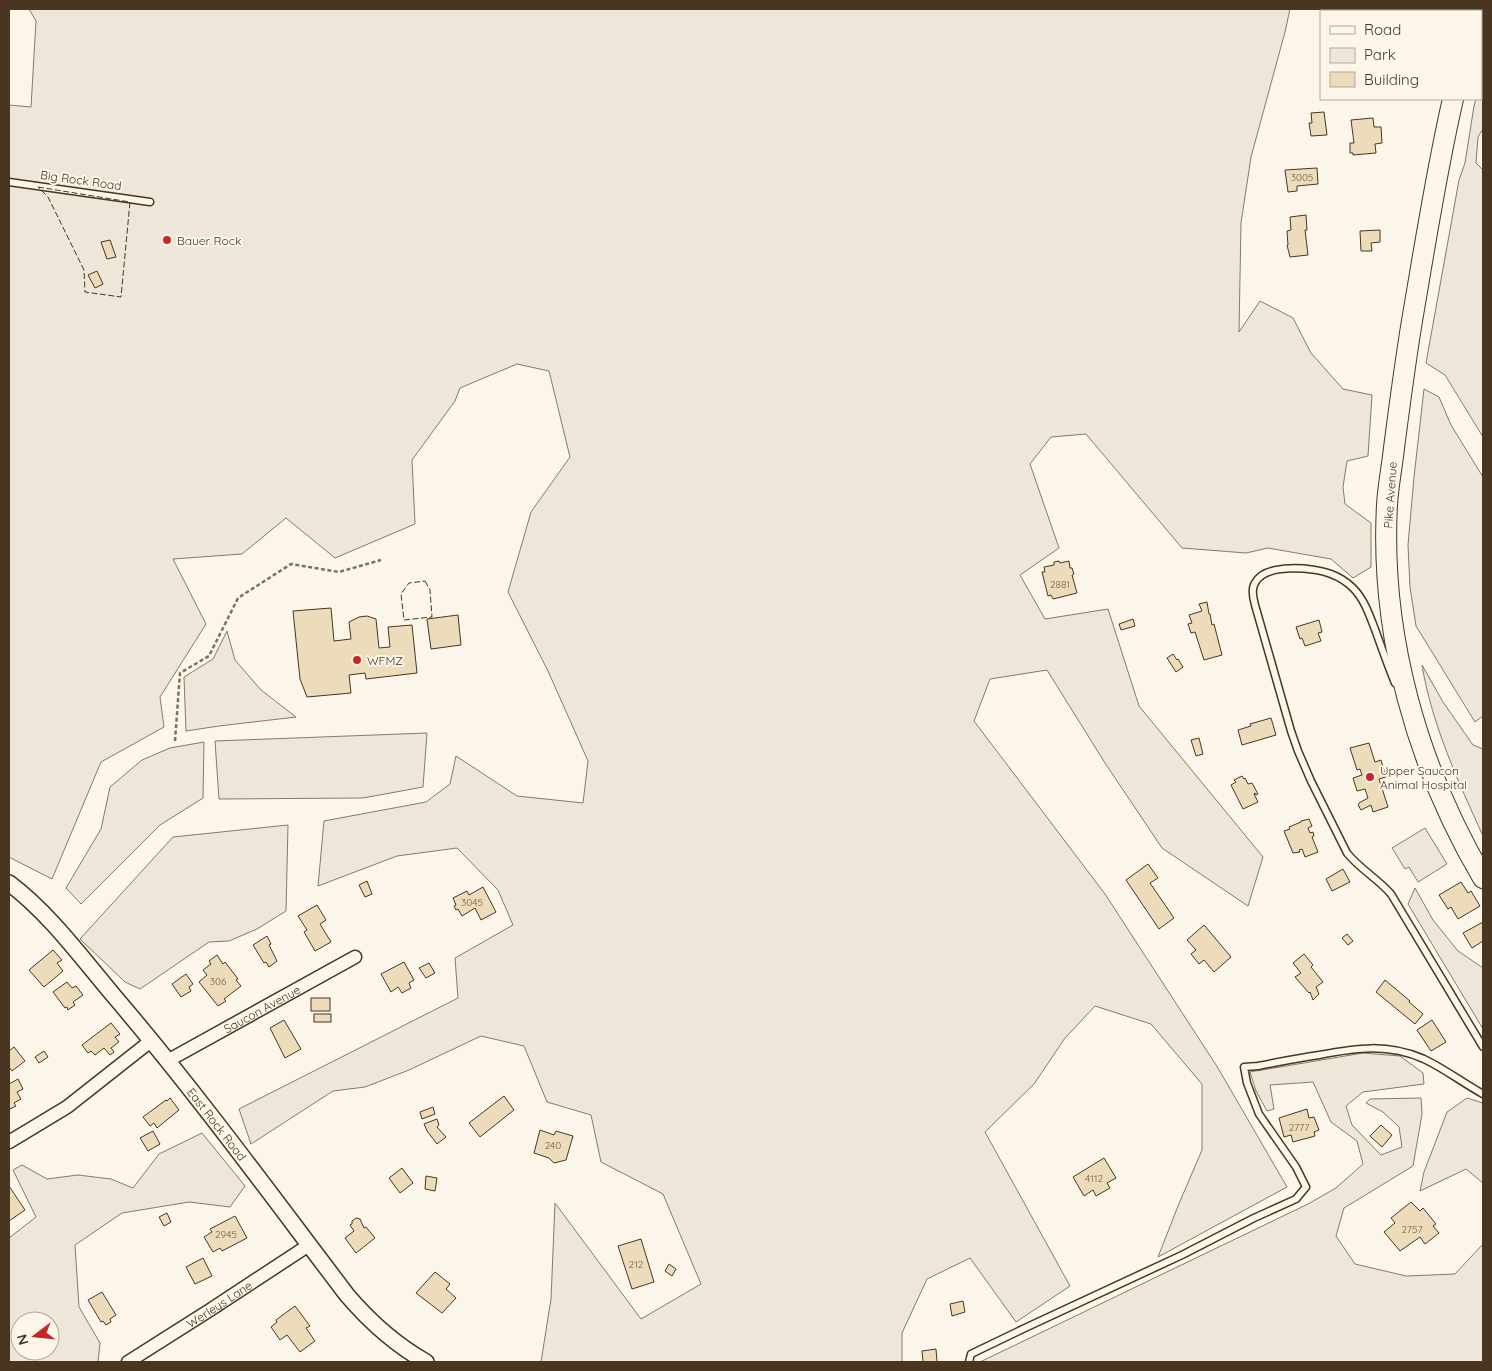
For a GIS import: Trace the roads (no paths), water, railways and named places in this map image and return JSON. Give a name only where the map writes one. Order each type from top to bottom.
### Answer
[{"type":"main road","name":"Pike Avenue","points":[[1453,100],[1442,148],[1403,376],[1387,504],[1387,540],[1395,639],[1415,727],[1429,768],[1449,814],[1483,878]]},
{"type":"street","name":"East Rock Road","points":[[9,883],[56,927],[169,1060],[347,1295],[377,1326],[406,1350],[426,1362]]},
{"type":"street","name":"Saucon Avenue","points":[[169,1060],[356,957]]},
{"type":"street","points":[[9,1142],[67,1107],[152,1040]]},
{"type":"street","name":"Werleys Lane","points":[[128,1362],[309,1245]]},
{"type":"lane","name":"Big Rock Road","points":[[9,182],[150,202]]},
{"type":"lane","points":[[1449,814],[1444,812],[1361,597],[1347,583],[1330,573],[1312,569],[1285,569],[1274,570],[1264,574],[1254,584],[1253,596],[1255,605],[1291,731],[1311,781],[1347,853],[1391,894],[1483,1047]]},
{"type":"lane","points":[[969,1362],[971,1354],[1174,1260],[1254,1218],[1296,1199],[1306,1187],[1296,1167],[1259,1114],[1247,1083],[1244,1067],[1355,1049],[1383,1048],[1396,1050],[1423,1059],[1483,1094]]},
{"type":"place","name":"Bauer Rock","points":[[167,240]]},
{"type":"place","name":"WFMZ","points":[[357,660]]},
{"type":"place","name":"Upper Saucon Animal Hospital","points":[[1370,777]]}]
